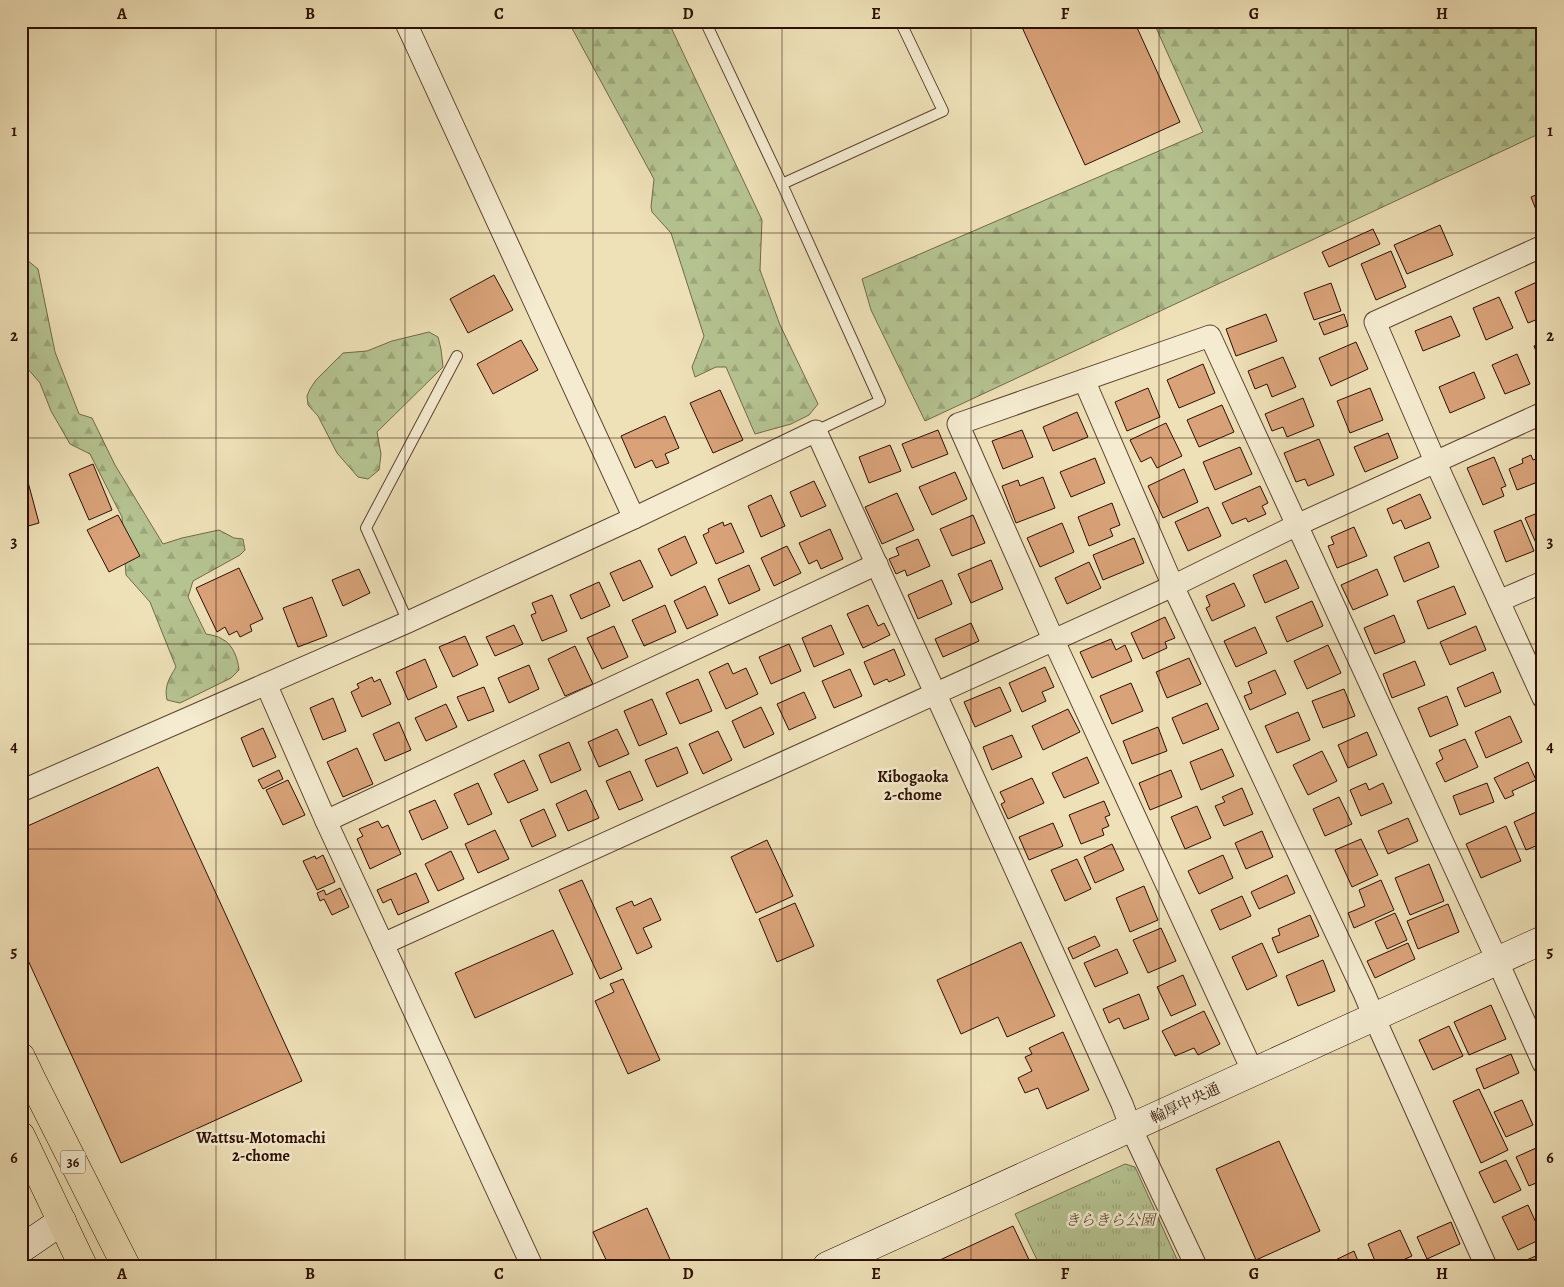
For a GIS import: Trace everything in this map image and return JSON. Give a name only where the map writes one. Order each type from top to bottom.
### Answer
[{"type":"highway","name":"36","points":[[21,1057],[125,1266]]},
{"type":"highway","name":"36","points":[[21,1136],[84,1266]]},
{"type":"street","points":[[405,21],[634,518]]},
{"type":"street","points":[[1543,246],[1375,322],[1434,461],[1543,698]]},
{"type":"street","points":[[1253,1072],[1053,640],[958,424],[1210,336],[1543,1063]]},
{"type":"street","points":[[1084,380],[1173,586],[1364,993],[1481,1264]]},
{"type":"street","points":[[383,944],[1173,586],[1297,524],[1543,412]]},
{"type":"street","points":[[21,791],[408,622],[634,518],[816,431],[1118,1095],[1131,1128],[1196,1266]]},
{"type":"street","points":[[326,821],[877,564]]},
{"type":"street","points":[[1499,601],[1543,582]]},
{"type":"street","points":[[266,684],[326,821],[532,1266]]},
{"type":"street","name":"輪厚中央通","points":[[827,1266],[1543,940]]},
{"type":"street","points":[[21,1086],[64,1167],[125,1266]]},
{"type":"street","points":[[22,1247],[62,1222]]},
{"type":"lane","points":[[705,21],[782,184],[880,401],[816,431]]},
{"type":"lane","points":[[782,184],[943,111],[900,21]]},
{"type":"lane","points":[[408,622],[366,528],[457,356]]},
{"type":"green space","points":[[568,21],[668,21],[762,220],[760,270],[780,325],[818,404],[809,415],[791,424],[755,434],[726,367],[716,367],[695,377],[692,367],[704,336],[671,233],[652,212],[654,179]]},
{"type":"green space","points":[[1153,21],[1543,21],[1543,132],[925,421],[871,310],[862,279],[1203,132]]},
{"type":"green space","points":[[21,255],[38,269],[55,352],[79,414],[92,418],[115,465],[163,544],[219,530],[234,538],[243,539],[245,550],[240,555],[193,581],[188,597],[206,634],[226,641],[232,648],[239,670],[231,678],[180,703],[167,700],[169,679],[176,667],[150,602],[126,575],[122,517],[90,454],[70,444],[51,411],[40,383],[21,361]]},
{"type":"green space","points":[[429,332],[438,337],[443,367],[377,432],[381,454],[379,470],[368,479],[358,477],[337,453],[318,416],[308,405],[307,396],[310,389],[316,380],[343,353],[367,351],[392,341]]},
{"type":"green space","name":"きらきら公園","points":[[1125,1164],[1135,1167],[1180,1266],[1040,1266],[1015,1214]]},
{"type":"building","points":[[1028,21],[1134,21],[1180,122],[1085,165],[1021,25]]},
{"type":"building","points":[[1543,192],[1543,225],[1542,225],[1531,197]]},
{"type":"building","points":[[1440,225],[1453,255],[1407,274],[1394,245]]},
{"type":"building","points":[[1373,229],[1380,244],[1329,267],[1322,252]]},
{"type":"building","points":[[1391,251],[1406,287],[1376,300],[1361,264]]},
{"type":"building","points":[[494,275],[513,310],[468,333],[450,299]]},
{"type":"building","points":[[1539,281],[1543,288],[1543,317],[1528,323],[1515,292]]},
{"type":"building","points":[[1331,283],[1341,311],[1314,320],[1304,293]]},
{"type":"building","points":[[1499,297],[1513,328],[1486,340],[1473,308]]},
{"type":"building","points":[[1266,314],[1277,341],[1236,356],[1226,329]]},
{"type":"building","points":[[1344,314],[1348,326],[1324,335],[1319,323]]},
{"type":"building","points":[[1451,316],[1460,336],[1423,351],[1415,331]]},
{"type":"building","points":[[521,340],[538,370],[493,394],[477,364]]},
{"type":"building","points":[[1356,342],[1368,369],[1331,386],[1319,358]]},
{"type":"building","points":[[1543,342],[1543,369],[1534,346]]},
{"type":"building","points":[[1517,354],[1530,384],[1505,394],[1492,365]]},
{"type":"building","points":[[1283,357],[1296,387],[1272,397],[1267,384],[1255,389],[1248,371]]},
{"type":"building","points":[[1203,364],[1215,393],[1179,408],[1167,380]]},
{"type":"building","points":[[1474,372],[1485,398],[1450,413],[1439,387]]},
{"type":"building","points":[[1148,388],[1160,417],[1127,431],[1115,402]]},
{"type":"building","points":[[1370,388],[1383,420],[1350,433],[1337,401]]},
{"type":"building","points":[[720,390],[743,440],[713,453],[690,403]]},
{"type":"building","points":[[1303,398],[1314,426],[1287,437],[1283,427],[1272,431],[1265,414]]},
{"type":"building","points":[[1222,405],[1234,432],[1199,447],[1187,420]]},
{"type":"building","points":[[1077,412],[1088,437],[1053,451],[1043,427]]},
{"type":"building","points":[[665,416],[679,448],[665,454],[669,463],[656,468],[652,460],[635,468],[621,436]]},
{"type":"building","points":[[1166,423],[1182,456],[1157,468],[1151,457],[1141,462],[1130,440]]},
{"type":"building","points":[[938,430],[948,454],[912,468],[902,444]]},
{"type":"building","points":[[1022,430],[1033,457],[1003,469],[992,441]]},
{"type":"building","points":[[1388,433],[1398,458],[1365,472],[1354,447]]},
{"type":"building","points":[[1319,439],[1334,475],[1308,486],[1305,479],[1296,482],[1284,453]]},
{"type":"building","points":[[890,445],[901,471],[869,483],[859,457]]},
{"type":"building","points":[[1240,447],[1252,474],[1215,490],[1203,462]]},
{"type":"building","points":[[1531,455],[1533,460],[1541,457],[1543,461],[1543,480],[1517,490],[1509,469],[1523,463],[1522,459]]},
{"type":"building","points":[[21,456],[39,523],[21,528]]},
{"type":"building","points":[[1494,457],[1506,486],[1501,488],[1504,496],[1483,505],[1467,468]]},
{"type":"building","points":[[1095,458],[1105,483],[1071,497],[1060,472]]},
{"type":"building","points":[[93,464],[112,510],[89,520],[69,474]]},
{"type":"building","points":[[1184,469],[1198,502],[1163,518],[1148,486]]},
{"type":"building","points":[[955,472],[967,499],[932,515],[919,487]]},
{"type":"building","points":[[1043,477],[1055,508],[1016,523],[1002,486],[1018,480],[1020,486]]},
{"type":"building","points":[[814,481],[826,506],[801,517],[790,492]]},
{"type":"building","points":[[1260,486],[1268,503],[1262,506],[1266,514],[1248,522],[1246,518],[1232,524],[1222,503]]},
{"type":"building","points":[[897,493],[914,530],[882,544],[865,507]]},
{"type":"building","points":[[1420,494],[1431,518],[1405,529],[1401,520],[1393,524],[1387,509]]},
{"type":"building","points":[[771,495],[785,526],[761,537],[748,506]]},
{"type":"building","points":[[1112,503],[1120,525],[1110,529],[1113,536],[1089,546],[1078,517]]},
{"type":"building","points":[[1208,507],[1221,536],[1188,551],[1175,522]]},
{"type":"building","points":[[1543,511],[1543,540],[1536,543],[1525,518]]},
{"type":"building","points":[[118,515],[140,556],[109,572],[87,530]]},
{"type":"building","points":[[973,515],[985,543],[952,556],[940,529]]},
{"type":"building","points":[[1521,520],[1534,551],[1506,562],[1494,531]]},
{"type":"building","points":[[723,522],[724,526],[731,523],[744,552],[716,564],[703,535],[709,532],[708,529]]},
{"type":"building","points":[[1062,523],[1074,552],[1040,567],[1027,538]]},
{"type":"building","points":[[1354,527],[1367,556],[1337,568],[1328,546],[1334,544],[1331,537]]},
{"type":"building","points":[[830,529],[843,559],[821,569],[817,560],[809,564],[799,543]]},
{"type":"building","points":[[685,536],[697,563],[671,576],[658,549]]},
{"type":"building","points":[[1134,538],[1144,563],[1103,580],[1093,555]]},
{"type":"building","points":[[918,539],[930,566],[907,576],[905,570],[896,574],[889,559],[899,555],[896,548]]},
{"type":"building","points":[[1429,542],[1439,567],[1404,582],[1394,557]]},
{"type":"building","points":[[787,546],[801,573],[774,586],[761,558]]},
{"type":"building","points":[[640,560],[653,587],[623,601],[610,573]]},
{"type":"building","points":[[991,560],[1003,589],[971,603],[958,574]]},
{"type":"building","points":[[1286,560],[1299,588],[1265,603],[1253,575]]},
{"type":"building","points":[[1089,562],[1101,588],[1067,604],[1055,578]]},
{"type":"building","points":[[749,565],[760,590],[729,604],[718,579]]},
{"type":"building","points":[[239,568],[263,619],[250,625],[252,631],[240,637],[237,631],[229,635],[225,627],[217,632],[196,588]]},
{"type":"building","points":[[359,569],[370,593],[343,606],[332,580]]},
{"type":"building","points":[[1377,569],[1388,595],[1353,610],[1341,585]]},
{"type":"building","points":[[942,580],[952,604],[918,619],[908,595]]},
{"type":"building","points":[[599,582],[610,606],[581,619],[570,595]]},
{"type":"building","points":[[1234,583],[1245,606],[1212,621],[1206,608],[1210,606],[1206,596]]},
{"type":"building","points":[[705,586],[718,615],[687,629],[674,601]]},
{"type":"building","points":[[1454,586],[1466,614],[1428,629],[1417,601]]},
{"type":"building","points":[[552,595],[567,631],[542,641],[531,615],[536,613],[532,603]]},
{"type":"building","points":[[312,597],[327,636],[298,647],[283,608]]},
{"type":"building","points":[[1312,601],[1323,626],[1287,642],[1276,617]]},
{"type":"building","points":[[665,605],[676,632],[644,646],[632,620]]},
{"type":"building","points":[[868,605],[878,626],[884,623],[890,635],[863,648],[847,614]]},
{"type":"building","points":[[1394,615],[1405,642],[1375,654],[1364,628]]},
{"type":"building","points":[[1165,617],[1175,638],[1165,642],[1167,648],[1143,659],[1131,633]]},
{"type":"building","points":[[971,623],[979,641],[943,657],[935,639]]},
{"type":"building","points":[[514,625],[523,644],[495,656],[486,637]]},
{"type":"building","points":[[831,625],[844,654],[814,667],[802,638]]},
{"type":"building","points":[[614,626],[628,657],[602,669],[587,638]]},
{"type":"building","points":[[1476,626],[1486,650],[1450,665],[1440,642]]},
{"type":"building","points":[[1255,627],[1267,653],[1236,667],[1224,641]]},
{"type":"building","points":[[465,636],[478,665],[453,677],[439,647]]},
{"type":"building","points":[[1111,639],[1116,650],[1125,645],[1132,661],[1092,678],[1080,652]]},
{"type":"building","points":[[789,644],[801,671],[771,684],[759,657]]},
{"type":"building","points":[[1328,645],[1341,673],[1307,689],[1294,661]]},
{"type":"building","points":[[575,646],[593,684],[565,696],[548,659]]},
{"type":"building","points":[[894,649],[905,675],[889,682],[887,679],[874,685],[864,662]]},
{"type":"building","points":[[1189,658],[1201,684],[1167,698],[1156,672]]},
{"type":"building","points":[[425,659],[437,687],[408,700],[396,672]]},
{"type":"building","points":[[1415,661],[1425,685],[1392,698],[1383,674]]},
{"type":"building","points":[[728,663],[733,674],[746,668],[758,694],[726,709],[709,672]]},
{"type":"building","points":[[529,665],[539,689],[509,703],[498,678]]},
{"type":"building","points":[[1045,667],[1054,687],[1042,692],[1046,701],[1022,712],[1009,683]]},
{"type":"building","points":[[850,669],[862,696],[834,708],[822,681]]},
{"type":"building","points":[[1275,670],[1286,694],[1250,710],[1244,696],[1252,693],[1248,682]]},
{"type":"building","points":[[1493,672],[1501,692],[1465,707],[1457,688]]},
{"type":"building","points":[[372,677],[374,682],[380,679],[391,704],[362,717],[351,692],[359,688],[357,684]]},
{"type":"building","points":[[698,679],[712,711],[680,724],[666,693]]},
{"type":"building","points":[[1131,683],[1143,711],[1112,724],[1100,696]]},
{"type":"building","points":[[484,687],[494,711],[468,721],[457,697]]},
{"type":"building","points":[[1000,687],[1011,711],[975,727],[964,702]]},
{"type":"building","points":[[1344,689],[1355,716],[1323,728],[1312,701]]},
{"type":"building","points":[[804,692],[816,718],[789,730],[777,704]]},
{"type":"building","points":[[1447,696],[1458,725],[1430,737],[1418,708]]},
{"type":"building","points":[[333,698],[346,731],[323,740],[310,708]]},
{"type":"building","points":[[652,699],[667,734],[639,746],[624,711]]},
{"type":"building","points":[[1207,703],[1219,729],[1183,744],[1172,718]]},
{"type":"building","points":[[446,704],[457,727],[426,741],[415,718]]},
{"type":"building","points":[[761,707],[774,734],[744,748],[732,721]]},
{"type":"building","points":[[1068,709],[1080,732],[1043,750],[1032,726]]},
{"type":"building","points":[[1298,712],[1310,740],[1277,753],[1265,726]]},
{"type":"building","points":[[1510,716],[1522,742],[1486,758],[1475,732]]},
{"type":"building","points":[[399,722],[411,750],[385,761],[373,734]]},
{"type":"building","points":[[1158,727],[1167,751],[1132,764],[1123,741]]},
{"type":"building","points":[[263,728],[276,757],[253,767],[241,738]]},
{"type":"building","points":[[617,729],[629,754],[599,767],[588,742]]},
{"type":"building","points":[[718,731],[732,760],[703,774],[689,744]]},
{"type":"building","points":[[1367,732],[1377,755],[1348,768],[1338,745]]},
{"type":"building","points":[[1012,735],[1022,757],[992,770],[983,747]]},
{"type":"building","points":[[1465,739],[1478,767],[1445,782],[1436,763],[1443,759],[1439,750]]},
{"type":"building","points":[[569,742],[581,770],[551,783],[539,755]]},
{"type":"building","points":[[677,747],[688,773],[657,787],[645,760]]},
{"type":"building","points":[[357,748],[373,784],[343,797],[327,762]]},
{"type":"building","points":[[1222,749],[1234,776],[1201,790],[1190,762]]},
{"type":"building","points":[[1322,751],[1337,781],[1308,795],[1293,765]]},
{"type":"building","points":[[1087,757],[1099,783],[1064,798],[1052,773]]},
{"type":"building","points":[[524,760],[538,790],[508,803],[494,774]]},
{"type":"building","points":[[1528,762],[1536,780],[1512,791],[1514,795],[1505,799],[1494,778]]},
{"type":"building","points":[[158,767],[302,1081],[121,1163],[21,945],[21,829]]},
{"type":"building","points":[[279,770],[283,779],[263,789],[258,780]]},
{"type":"building","points":[[1171,770],[1182,797],[1150,810],[1139,783]]},
{"type":"building","points":[[630,771],[643,800],[619,810],[606,781]]},
{"type":"building","points":[[1032,778],[1044,803],[1008,819],[1001,804],[1005,802],[1000,792]]},
{"type":"building","points":[[288,780],[305,815],[283,825],[266,790]]},
{"type":"building","points":[[478,783],[492,814],[468,825],[454,794]]},
{"type":"building","points":[[1366,783],[1369,790],[1383,783],[1392,803],[1361,816],[1350,790]]},
{"type":"building","points":[[1487,783],[1494,802],[1460,815],[1453,796]]},
{"type":"building","points":[[1242,788],[1253,814],[1224,826],[1215,806],[1225,802],[1222,797]]},
{"type":"building","points":[[586,790],[599,818],[568,831],[556,804]]},
{"type":"building","points":[[1339,797],[1352,824],[1325,836],[1313,809]]},
{"type":"building","points":[[435,800],[448,828],[422,840],[409,811]]},
{"type":"building","points":[[1104,801],[1110,815],[1105,817],[1109,826],[1102,829],[1104,835],[1081,844],[1069,815]]},
{"type":"building","points":[[1197,806],[1211,838],[1185,849],[1171,817]]},
{"type":"building","points":[[544,809],[556,836],[532,847],[520,820]]},
{"type":"building","points":[[1543,809],[1543,843],[1526,850],[1514,822]]},
{"type":"building","points":[[1408,818],[1418,841],[1388,854],[1378,831]]},
{"type":"building","points":[[378,821],[382,828],[388,825],[401,854],[370,869],[357,839],[363,836],[359,829]]},
{"type":"building","points":[[1053,823],[1063,846],[1029,860],[1019,837]]},
{"type":"building","points":[[1506,826],[1521,861],[1481,878],[1466,844]]},
{"type":"building","points":[[495,830],[509,859],[478,873],[465,844]]},
{"type":"building","points":[[1262,831],[1273,857],[1246,869],[1235,843]]},
{"type":"building","points":[[1361,839],[1378,875],[1352,887],[1335,850]]},
{"type":"building","points":[[767,840],[793,896],[756,913],[731,857]]},
{"type":"building","points":[[1112,844],[1124,870],[1095,883],[1084,857]]},
{"type":"building","points":[[451,851],[464,879],[438,891],[425,864]]},
{"type":"building","points":[[323,855],[335,882],[317,890],[303,861],[315,856],[316,859]]},
{"type":"building","points":[[1223,855],[1233,878],[1199,894],[1188,871]]},
{"type":"building","points":[[1077,859],[1091,889],[1065,901],[1051,870]]},
{"type":"building","points":[[1429,864],[1444,901],[1410,915],[1395,878]]},
{"type":"building","points":[[416,873],[429,902],[398,915],[391,899],[383,903],[377,890]]},
{"type":"building","points":[[1287,875],[1295,893],[1259,909],[1251,892]]},
{"type":"building","points":[[582,880],[622,969],[600,979],[559,890]]},
{"type":"building","points":[[1381,880],[1394,910],[1354,928],[1348,913],[1365,906],[1359,890]]},
{"type":"building","points":[[1144,886],[1158,920],[1130,932],[1116,898]]},
{"type":"building","points":[[340,888],[349,907],[332,915],[324,899],[320,901],[317,893],[324,890],[326,895]]},
{"type":"building","points":[[1242,896],[1251,916],[1220,930],[1211,910]]},
{"type":"building","points":[[651,898],[661,920],[643,928],[652,947],[637,954],[616,908],[632,901],[634,906]]},
{"type":"building","points":[[795,903],[814,946],[777,962],[759,919]]},
{"type":"building","points":[[1448,904],[1459,932],[1418,949],[1407,921]]},
{"type":"building","points":[[1395,913],[1407,940],[1387,949],[1375,922]]},
{"type":"building","points":[[1310,915],[1319,936],[1278,953],[1272,938],[1280,935],[1278,929]]},
{"type":"building","points":[[1161,928],[1176,961],[1148,973],[1133,940]]},
{"type":"building","points":[[553,930],[573,974],[475,1018],[455,973]]},
{"type":"building","points":[[1095,936],[1100,946],[1073,959],[1068,948]]},
{"type":"building","points":[[1021,942],[1055,1016],[1007,1037],[998,1017],[961,1034],[937,980]]},
{"type":"building","points":[[1262,943],[1277,976],[1247,990],[1232,957]]},
{"type":"building","points":[[1408,943],[1415,959],[1375,978],[1367,961]]},
{"type":"building","points":[[1117,949],[1128,973],[1095,987],[1084,963]]},
{"type":"building","points":[[1323,960],[1335,991],[1298,1006],[1286,976]]},
{"type":"building","points":[[1183,975],[1196,1005],[1171,1016],[1157,987]]},
{"type":"building","points":[[623,979],[660,1060],[628,1074],[595,1001],[614,992],[610,984]]},
{"type":"building","points":[[1543,985],[1543,998],[1538,987]]},
{"type":"building","points":[[1139,994],[1149,1019],[1124,1029],[1119,1018],[1109,1023],[1103,1009]]},
{"type":"building","points":[[1491,1005],[1506,1039],[1469,1055],[1454,1022]]},
{"type":"building","points":[[1204,1011],[1220,1044],[1198,1055],[1194,1048],[1175,1056],[1162,1031]]},
{"type":"building","points":[[1449,1026],[1463,1056],[1433,1070],[1419,1040]]},
{"type":"building","points":[[1063,1032],[1089,1090],[1047,1109],[1038,1088],[1025,1093],[1018,1078],[1032,1071],[1025,1057],[1032,1054],[1029,1048]]},
{"type":"building","points":[[1511,1054],[1519,1073],[1484,1089],[1476,1069]]},
{"type":"building","points":[[1479,1089],[1508,1150],[1481,1163],[1453,1101]]},
{"type":"building","points":[[1522,1100],[1533,1125],[1506,1137],[1494,1112]]},
{"type":"building","points":[[1279,1141],[1320,1231],[1256,1260],[1216,1169]]},
{"type":"building","points":[[1543,1145],[1543,1180],[1529,1186],[1516,1157]]},
{"type":"building","points":[[1506,1160],[1521,1190],[1494,1203],[1479,1172]]},
{"type":"building","points":[[1543,1200],[1543,1214],[1537,1202]]},
{"type":"building","points":[[1528,1205],[1543,1238],[1518,1250],[1502,1217]]},
{"type":"building","points":[[647,1208],[673,1266],[609,1266],[593,1232]]},
{"type":"building","points":[[1451,1222],[1460,1244],[1427,1259],[1417,1237]]},
{"type":"building","points":[[1013,1226],[1032,1266],[927,1266]]},
{"type":"building","points":[[1400,1230],[1412,1256],[1389,1266],[1377,1266],[1368,1244]]},
{"type":"building","points":[[1354,1251],[1360,1266],[1323,1266]]},
{"type":"building","points":[[1543,1253],[1543,1266],[1526,1266],[1524,1261]]},
{"type":"district","name":"Kibogaoka 2-chome","points":[[913,785]]},
{"type":"district","name":"Wattsu-Motomachi 2-chome","points":[[261,1146]]}]
